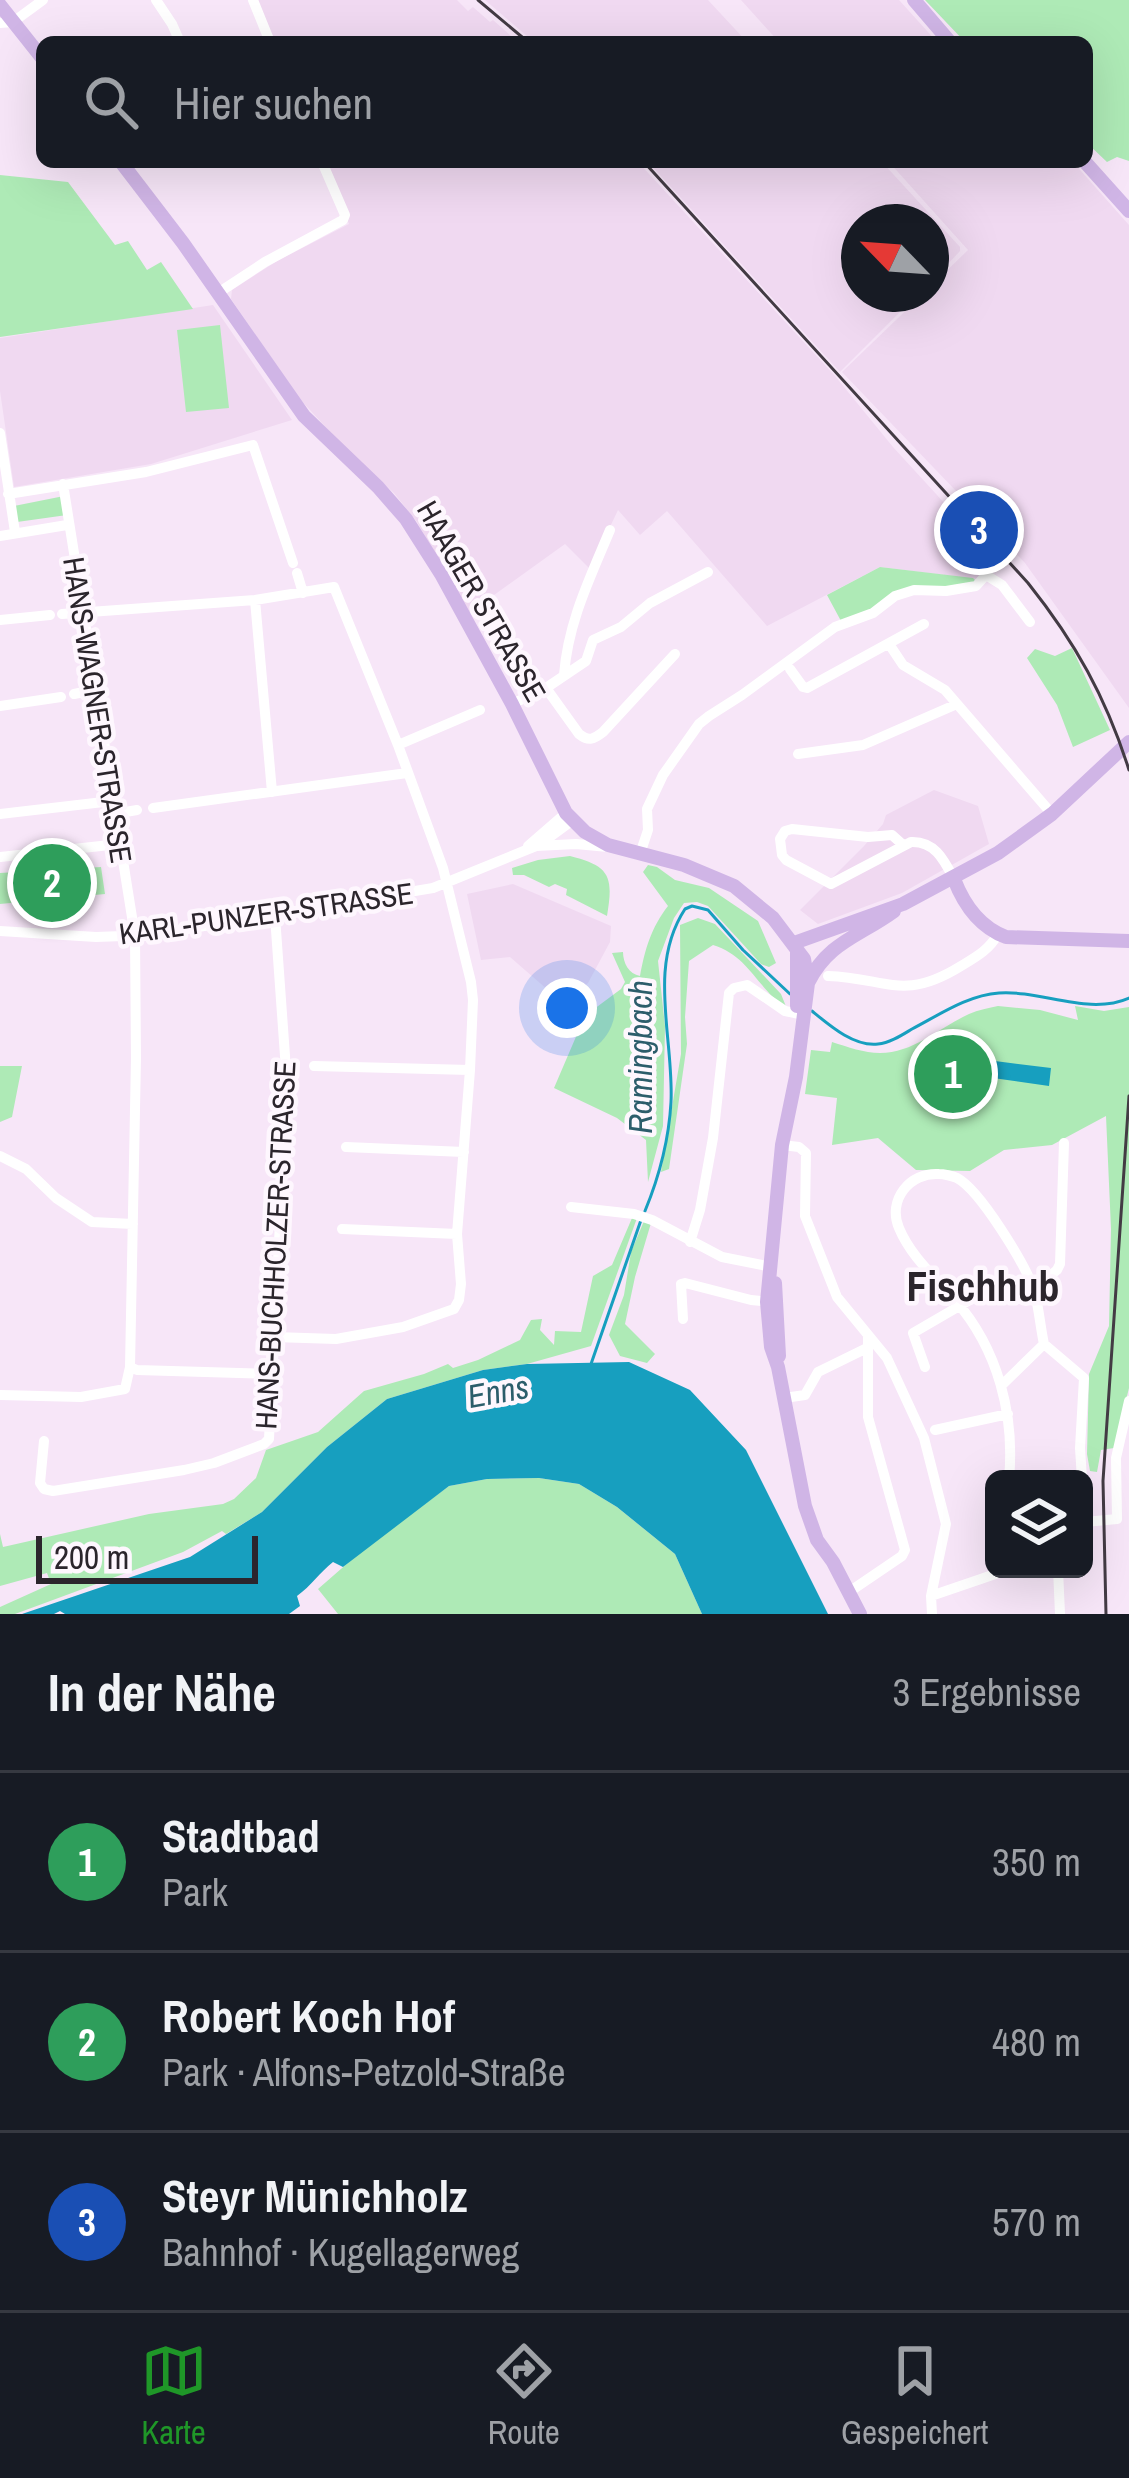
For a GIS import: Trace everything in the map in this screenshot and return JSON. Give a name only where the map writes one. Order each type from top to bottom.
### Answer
[{"type":"main road","points":[[914,0],[945,36]]},
{"type":"main road","points":[[0,5],[7,22],[36,52]]},
{"type":"main road","name":"HAAGER STRASSE","points":[[127,168],[304,416],[406,519],[512,704],[569,817]]},
{"type":"main road","points":[[1090,168],[1129,211]]},
{"type":"main road","points":[[796,947],[903,904],[998,853],[1052,814],[1129,742]]},
{"type":"main road","points":[[569,817],[596,839],[734,886],[773,918],[806,963],[794,1084],[782,1144],[772,1302],[780,1345],[778,1367],[810,1524],[860,1614]]},
{"type":"main road","points":[[954,879],[975,917],[998,934],[1129,941]]},
{"type":"main road","points":[[796,947],[811,955],[836,945],[903,904]]},
{"type":"main road","points":[[802,978],[836,945]]},
{"type":"street","points":[[7,22],[44,0]]},
{"type":"street","points":[[156,0],[178,36]]},
{"type":"street","points":[[254,0],[268,36]]},
{"type":"street","points":[[218,293],[343,220],[325,168]]},
{"type":"street","points":[[0,434],[15,532]]},
{"type":"street","points":[[8,494],[146,472],[253,445],[304,592]]},
{"type":"street","name":"HANS-WAGNER-STRASSE","points":[[63,484],[135,936],[130,1367]]},
{"type":"street","points":[[0,536],[68,525]]},
{"type":"street","points":[[564,675],[574,616],[610,530]]},
{"type":"street","points":[[512,704],[586,661],[593,640],[708,572]]},
{"type":"street","points":[[640,854],[648,830],[647,809],[671,761],[699,724],[835,627],[873,613],[905,592],[976,586],[986,575],[1002,585],[1030,622]]},
{"type":"street","points":[[0,620],[255,600],[334,587],[398,745],[448,883],[473,1000],[457,1234],[459,1300],[454,1309],[365,1335],[274,1337]]},
{"type":"street","points":[[255,600],[272,792]]},
{"type":"street","points":[[790,669],[807,688],[923,625]]},
{"type":"street","points":[[889,644],[903,665],[945,690],[1052,814]]},
{"type":"street","points":[[546,688],[579,734],[593,740],[675,654]]},
{"type":"street","points":[[0,706],[94,690]]},
{"type":"street","points":[[798,754],[863,746],[957,704]]},
{"type":"street","points":[[398,745],[480,710]]},
{"type":"street","points":[[153,808],[407,773]]},
{"type":"street","points":[[0,814],[137,810]]},
{"type":"street","name":"KARL-PUNZER-STRASSE","points":[[0,931],[135,936],[421,891],[531,848],[569,817]]},
{"type":"street","points":[[902,844],[892,835],[792,829],[782,834],[780,847],[786,860],[832,884],[902,844],[922,841],[943,857],[954,879]]},
{"type":"street","points":[[0,856],[119,844]]},
{"type":"street","name":"KARL-PUNZER-STRASSE","points":[[531,848],[576,844],[619,848]]},
{"type":"street","name":"HANS-BUCHHOLZER-STRASSE","points":[[44,1441],[40,1483],[44,1490],[53,1491],[214,1463],[268,1439],[286,1066],[275,916]]},
{"type":"street","points":[[828,976],[912,987],[962,965],[986,950],[998,934]]},
{"type":"street","points":[[690,1242],[713,1138],[729,993],[747,985],[785,1011],[799,1013]]},
{"type":"street","points":[[286,1066],[470,1070]]},
{"type":"street","points":[[925,1367],[913,1333],[999,1283],[1032,1286],[1057,1270],[1064,1143]]},
{"type":"street","points":[[782,1144],[806,1153],[806,1220],[838,1297],[868,1342],[887,1358],[924,1438],[946,1524],[931,1596],[932,1614]]},
{"type":"street","points":[[346,1147],[464,1152]]},
{"type":"street","points":[[0,1156],[26,1168],[56,1198],[92,1222],[133,1224]]},
{"type":"street","points":[[1009,1470],[1003,1384],[984,1342],[897,1226],[899,1197],[920,1175],[955,1176],[970,1188],[1009,1240],[1032,1286],[1044,1344],[1084,1378],[1081,1470]]},
{"type":"street","points":[[571,1208],[634,1214],[722,1257],[772,1267]]},
{"type":"street","points":[[342,1229],[457,1234]]},
{"type":"street","points":[[683,1319],[680,1289],[685,1283],[772,1302]]},
{"type":"street","points":[[784,1398],[805,1395],[818,1372],[868,1342]]},
{"type":"street","points":[[848,1592],[905,1550],[868,1417],[868,1342]]},
{"type":"street","points":[[1003,1384],[1044,1344]]},
{"type":"street","points":[[0,1395],[81,1397],[125,1389],[130,1367],[272,1374]]},
{"type":"street","points":[[1093,1521],[1117,1519],[1114,1471],[1129,1401]]},
{"type":"street","points":[[935,1430],[1008,1414]]},
{"type":"street","points":[[931,1596],[985,1576]]},
{"type":"street","points":[[1058,1578],[1060,1614]]},
{"type":"shaded area","points":[[258,0],[457,0],[511,36],[272,36]]},
{"type":"shaded area","points":[[485,0],[708,0],[741,36],[527,36]]},
{"type":"shaded area","points":[[741,0],[899,0],[932,36],[774,36]]},
{"type":"shaded area","points":[[327,168],[644,168],[992,555],[977,579],[880,567],[767,626],[667,511],[640,535],[618,510],[590,569],[565,544],[469,613],[417,522],[299,398],[231,299],[232,290],[277,261],[349,224]]},
{"type":"shaded area","points":[[653,168],[888,168],[921,204],[841,204],[841,312],[900,312],[840,372]]},
{"type":"shaded area","points":[[894,168],[1078,168],[1129,225],[1129,708],[1025,563],[842,372],[904,312],[949,312],[949,268],[968,250],[949,229],[949,204],[927,204]]},
{"type":"shaded area","points":[[949,235],[960,247],[949,263]]},
{"type":"shaded area","points":[[213,305],[292,420],[151,464],[14,487],[0,391],[0,338]]},
{"type":"shaded area","points":[[934,790],[978,806],[989,844],[902,893],[818,924],[800,910],[864,846],[886,815]]},
{"type":"shaded area","points":[[513,884],[611,926],[610,942],[588,983],[564,1004],[510,957],[481,960],[467,894]]},
{"type":"green space","points":[[925,0],[1129,0],[1129,161],[1117,157],[1107,162],[1093,149],[1093,36],[959,36]]},
{"type":"green space","points":[[0,175],[68,182],[115,245],[128,241],[147,270],[161,262],[193,309],[0,337]]},
{"type":"green space","points":[[220,325],[229,408],[186,412],[177,330]]},
{"type":"green space","points":[[64,496],[67,515],[17,522],[14,506]]},
{"type":"green space","points":[[880,567],[975,580],[949,589],[916,587],[841,621],[827,595]]},
{"type":"green space","points":[[1072,648],[1110,730],[1073,747],[1057,705],[1027,658],[1035,649],[1055,656]]},
{"type":"green space","points":[[570,856],[606,874],[607,916],[566,895],[567,889],[513,875],[512,868]]},
{"type":"green space","points":[[648,865],[675,880],[709,888],[758,921],[776,963],[761,964],[708,906],[684,903],[674,918],[658,961],[665,1026],[663,1126],[648,1182],[646,1140],[617,1118],[554,1088],[586,1015],[625,982],[612,953],[623,952],[627,967],[640,976],[650,939],[668,906],[643,872]]},
{"type":"green space","points":[[101,867],[105,894],[0,904],[0,873]]},
{"type":"green space","points":[[698,918],[715,924],[781,994],[787,1009],[725,950],[713,945],[689,961],[687,1044],[669,1169],[661,1172],[681,1054],[680,925]]},
{"type":"green space","points":[[998,1006],[1078,1020],[1075,1006],[1104,1011],[1129,1007],[1129,1388],[1114,1448],[1101,1450],[1097,1472],[1090,1470],[1087,1454],[1089,1374],[1109,1326],[1106,1116],[1052,1145],[1004,1150],[970,1171],[916,1170],[878,1138],[832,1145],[837,1098],[805,1094],[811,1050],[830,1052],[832,1042],[868,1052],[892,1052],[969,1014]]},
{"type":"green space","points":[[0,1066],[22,1066],[12,1117],[0,1122]]},
{"type":"green space","points":[[632,1218],[637,1218],[591,1346],[527,1364],[483,1370],[387,1399],[327,1447],[262,1512],[226,1534],[222,1531],[183,1552],[15,1614],[0,1614],[0,1607],[51,1584],[47,1573],[0,1586],[0,1534],[3,1547],[149,1514],[223,1504],[256,1478],[266,1450],[318,1432],[364,1391],[448,1364],[453,1368],[478,1360],[520,1340],[531,1320],[542,1319],[540,1330],[554,1345],[555,1331],[581,1332],[593,1276],[612,1265]]},
{"type":"green space","points":[[644,1221],[651,1223],[625,1324],[655,1354],[647,1363],[620,1356],[609,1335]]},
{"type":"green space","points":[[539,1478],[579,1484],[617,1507],[675,1554],[702,1614],[338,1614],[318,1589],[449,1486],[487,1479]]},
{"type":"water","points":[[995,1061],[1051,1068],[1049,1086],[993,1078]]},
{"type":"water","points":[[950,1068],[976,1079],[973,1095],[956,1097],[940,1080]]},
{"type":"water","points":[[938,1081],[954,1098],[943,1110],[917,1099],[919,1086]]},
{"type":"water","name":"Enns","points":[[629,1362],[690,1390],[746,1450],[828,1614],[702,1614],[675,1554],[617,1507],[579,1484],[539,1478],[487,1479],[449,1486],[343,1567],[333,1562],[297,1596],[300,1606],[289,1614],[22,1614],[190,1557],[262,1512],[327,1447],[387,1399],[483,1370]]},
{"type":"waterway","name":"Ramingbach","points":[[645,1211],[668,1129],[671,1078],[665,979],[667,955],[685,909],[708,910],[790,994]]},
{"type":"waterway","name":"Ramingbach","points":[[812,1011],[851,1039],[878,1044],[987,995],[1015,993],[1081,1004],[1129,998]]},
{"type":"waterway","name":"Ramingbach","points":[[591,1364],[641,1220]]},
{"type":"railway","points":[[478,0],[521,36]]},
{"type":"railway","points":[[649,168],[1028,583],[1088,671],[1129,770]]},
{"type":"railway","points":[[1106,1614],[1103,1481],[1129,1096]]},
{"type":"place","name":"Steyr Münichholz","points":[[979,530]]},
{"type":"place","name":"Robert Koch Hof","points":[[52,883]]},
{"type":"place","name":"Stadtbad","points":[[953,1074]]},
{"type":"district","name":"Fischhub","points":[[983,1286]]}]
